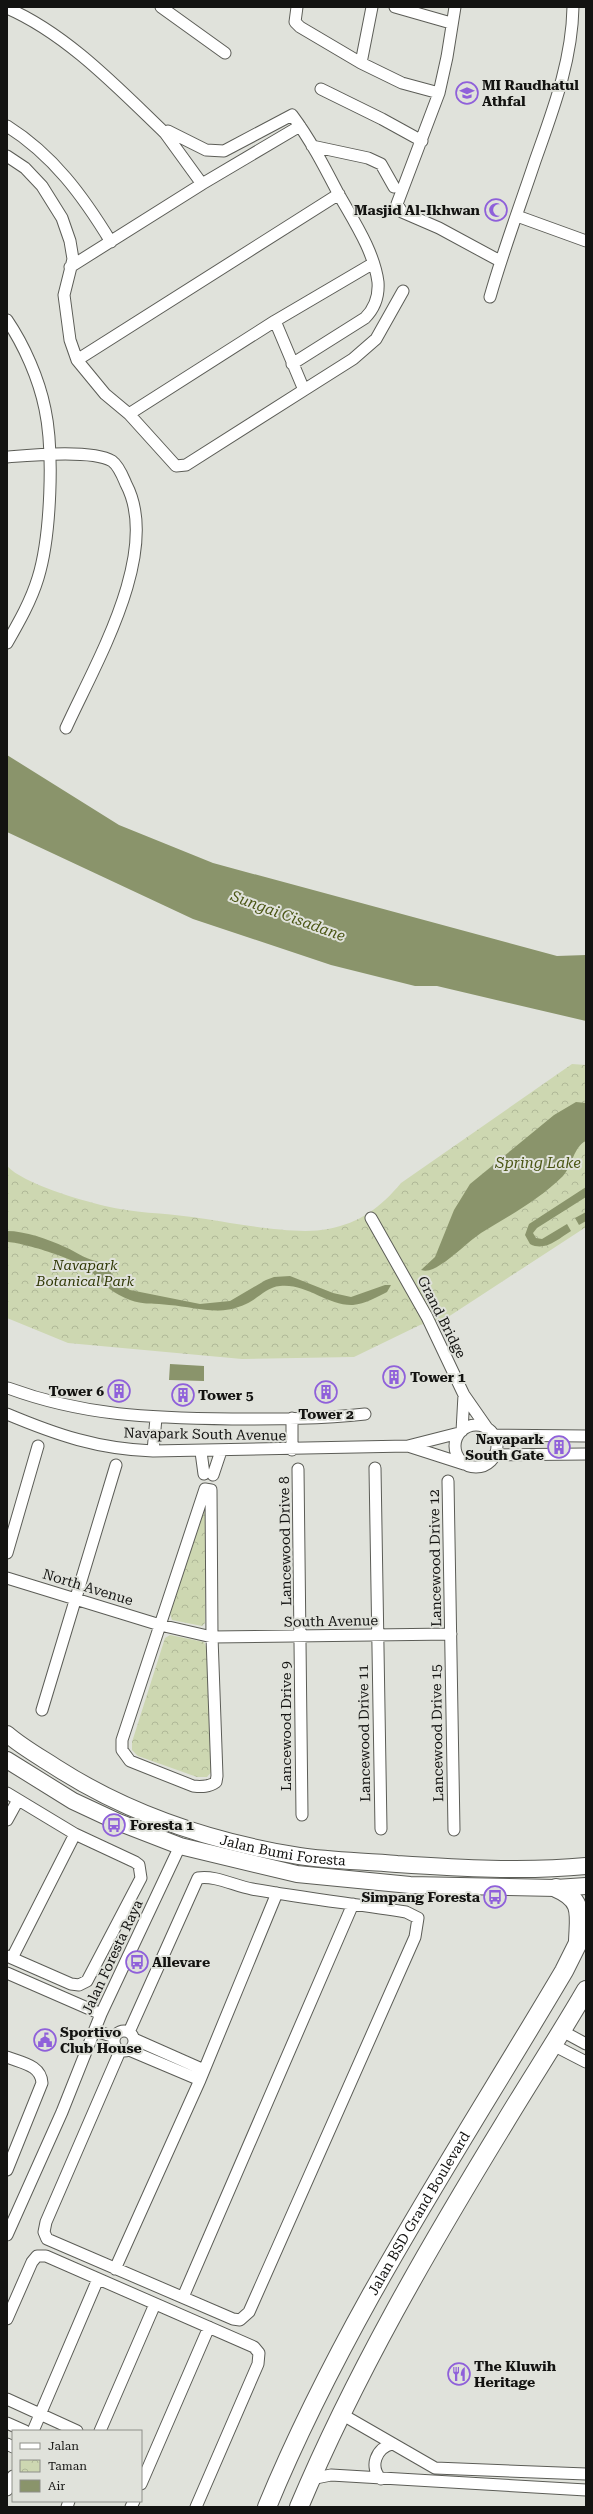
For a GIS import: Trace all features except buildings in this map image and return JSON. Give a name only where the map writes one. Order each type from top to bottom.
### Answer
[{"type":"main road","points":[[7,1759],[12,1739]]},
{"type":"main road","name":"Jalan Bumi Foresta","points":[[12,1739],[81,1783],[121,1804],[189,1831],[226,1842],[301,1856],[411,1865],[490,1869],[586,1866]]},
{"type":"main road","name":"Jalan Bumi Foresta","points":[[7,1759],[73,1801],[180,1846],[297,1874],[356,1881],[410,1885],[556,1888],[586,1886]]},
{"type":"main road","points":[[556,1888],[567,1893],[576,1902],[579,1914],[578,1944]]},
{"type":"main road","name":"Jalan BSD Grand Boulevard","points":[[267,2507],[319,2393],[384,2268],[481,2111],[578,1944],[586,1927]]},
{"type":"main road","name":"Jalan BSD Grand Boulevard","points":[[299,2507],[342,2415],[404,2296],[504,2124],[586,1990]]},
{"type":"street","points":[[162,7],[225,53]]},
{"type":"street","points":[[297,7],[295,22],[300,27],[361,63],[402,83],[438,93]]},
{"type":"street","points":[[361,63],[372,7]]},
{"type":"street","points":[[395,7],[451,23]]},
{"type":"street","points":[[455,7],[451,23],[447,57],[438,93],[422,141],[398,199],[398,209],[500,261]]},
{"type":"street","points":[[490,297],[500,261],[556,105],[572,39],[573,7]]},
{"type":"street","points":[[7,8],[71,47],[98,68],[165,133],[165,136],[202,184]]},
{"type":"street","points":[[321,89],[382,119],[422,141]]},
{"type":"street","points":[[165,133],[168,131],[206,150],[220,151],[230,149],[292,115],[312,146],[364,241],[378,288],[375,302],[370,313],[352,328],[292,364]]},
{"type":"street","points":[[7,126],[31,142],[74,185],[111,242]]},
{"type":"street","points":[[70,267],[202,184],[300,126]]},
{"type":"street","points":[[312,146],[368,158],[381,164],[394,187]]},
{"type":"street","points":[[7,156],[24,168],[42,186],[62,218],[74,253],[64,295],[70,340],[77,360],[105,394],[129,414],[179,467],[353,359],[376,339],[403,291]]},
{"type":"street","points":[[77,360],[338,194]]},
{"type":"street","points":[[517,216],[586,241]]},
{"type":"street","points":[[129,414],[275,321],[372,264]]},
{"type":"street","points":[[7,320],[28,360],[45,408],[49,455],[47,536],[38,577],[7,644]]},
{"type":"street","points":[[275,321],[304,390]]},
{"type":"street","points":[[7,457],[49,455],[88,456],[104,458],[113,462],[132,496],[138,517],[132,568],[126,590],[104,644],[66,728]]},
{"type":"street","name":"Grand Bridge","points":[[371,1218],[427,1317],[464,1395],[490,1431]]},
{"type":"street","points":[[8,1388],[72,1408],[156,1418],[292,1418],[365,1414]]},
{"type":"street","points":[[464,1395],[460,1432],[455,1443],[458,1457],[466,1464],[473,1466],[484,1465],[494,1455],[496,1445],[490,1431]]},
{"type":"street","name":"Navapark South Avenue","points":[[7,1414],[58,1435],[118,1448],[154,1451],[202,1452],[408,1446],[460,1432]]},
{"type":"street","points":[[154,1451],[156,1418]]},
{"type":"street","points":[[292,1418],[292,1450]]},
{"type":"street","points":[[460,1432],[475,1425],[490,1431],[541,1436],[586,1436]]},
{"type":"street","points":[[541,1436],[542,1455]]},
{"type":"street","points":[[574,1436],[574,1455]]},
{"type":"street","points":[[7,1553],[38,1446]]},
{"type":"street","name":"Navapark South Avenue","points":[[408,1446],[466,1464]]},
{"type":"street","points":[[202,1452],[209,1475],[220,1451]]},
{"type":"street","points":[[494,1455],[586,1454]]},
{"type":"street","points":[[42,1710],[116,1465]]},
{"type":"street","name":"Lancewood Drive 11","points":[[375,1468],[381,1829]]},
{"type":"street","name":"Lancewood Drive 8","points":[[298,1469],[301,1637]]},
{"type":"street","name":"Lancewood Drive 12","points":[[448,1481],[451,1634]]},
{"type":"street","points":[[208,1490],[217,1776],[216,1782],[211,1785],[202,1787],[193,1786],[130,1760],[122,1750],[122,1740],[160,1624],[208,1490]]},
{"type":"street","name":"North Avenue","points":[[7,1578],[160,1624],[212,1637]]},
{"type":"street","name":"South Avenue","points":[[212,1637],[451,1634]]},
{"type":"street","name":"Lancewood Drive 15","points":[[451,1634],[454,1830]]},
{"type":"street","name":"Lancewood Drive 9","points":[[301,1637],[302,1815]]},
{"type":"street","points":[[7,1793],[75,1834],[139,1865],[141,1878],[87,1981],[79,1985],[71,1984],[9,1957],[75,1834]]},
{"type":"street","points":[[7,1820],[18,1800]]},
{"type":"street","name":"Jalan Foresta Raya","points":[[8,2229],[62,2112],[101,2014],[180,1846]]},
{"type":"street","points":[[206,1877],[242,1887],[277,1893],[414,1914],[418,1918],[415,1937],[250,2312],[245,2318],[233,2319],[52,2243],[47,2239],[44,2232],[46,2222],[124,2051],[132,2048],[131,2036],[198,1878],[206,1877]]},
{"type":"street","points":[[115,2270],[202,2075],[277,1893]]},
{"type":"street","points":[[183,2297],[353,1904]]},
{"type":"street","points":[[7,1973],[101,2014]]},
{"type":"street","points":[[95,2031],[115,2037]]},
{"type":"street","points":[[119,2032],[131,2036],[202,2075],[124,2051],[115,2045],[115,2037],[119,2032]]},
{"type":"street","points":[[558,2038],[586,2044]]},
{"type":"street","points":[[558,2038],[586,2062]]},
{"type":"street","points":[[7,2057],[37,2069],[41,2074],[42,2083],[7,2170]]},
{"type":"street","points":[[7,2319],[32,2262],[37,2256],[46,2256],[254,2347],[259,2353],[258,2364],[196,2507]]},
{"type":"street","points":[[33,2430],[98,2279]]},
{"type":"street","points":[[100,2430],[155,2304]]},
{"type":"street","points":[[142,2482],[209,2327]]},
{"type":"street","points":[[7,2399],[40,2416],[75,2430]]},
{"type":"street","points":[[342,2415],[435,2468],[586,2474]]},
{"type":"street","points":[[7,2423],[23,2430]]},
{"type":"street","points":[[382,2479],[376,2474],[374,2468],[378,2452],[385,2446],[392,2444]]},
{"type":"street","points":[[311,2479],[331,2475],[586,2490]]},
{"type":"street","points":[[7,2490],[12,2478]]},
{"type":"green space","name":"Navapark Botanical Park","points":[[572,1064],[586,1065],[586,1227],[448,1317],[420,1325],[354,1357],[242,1359],[68,1343],[7,1318],[7,1166],[15,1173],[39,1185],[82,1200],[105,1206],[137,1212],[192,1217],[280,1230],[314,1231],[328,1229],[350,1223],[378,1207],[401,1183]]},
{"type":"green space","points":[[203,1511],[206,1513],[205,1623],[202,1626],[172,1620],[170,1614],[201,1512]]},
{"type":"green space","points":[[170,1635],[204,1642],[207,1649],[213,1770],[207,1777],[197,1777],[138,1756],[132,1750],[132,1742],[165,1638]]},
{"type":"water","name":"Sungai Cisadane","points":[[7,755],[119,825],[213,863],[557,956],[586,955],[586,1021],[437,986],[415,986],[331,965],[193,919],[7,832]]},
{"type":"water","name":"Spring Lake","points":[[576,1102],[586,1103],[586,1141],[579,1147],[563,1176],[534,1200],[481,1233],[456,1254],[435,1268],[426,1271],[421,1270],[435,1257],[454,1210],[470,1184],[554,1115]]},
{"type":"water","points":[[586,1187],[586,1197],[537,1228],[533,1233],[536,1238],[542,1239],[567,1224],[571,1231],[546,1246],[536,1246],[530,1244],[525,1235],[529,1224]]},
{"type":"water","points":[[586,1212],[586,1221],[579,1225],[575,1218]]},
{"type":"water","points":[[7,1231],[21,1232],[44,1238],[88,1259],[103,1262],[118,1282],[130,1290],[200,1304],[230,1301],[274,1277],[290,1276],[333,1293],[351,1297],[385,1285],[391,1285],[387,1292],[366,1302],[353,1305],[335,1302],[308,1291],[290,1286],[275,1287],[246,1304],[226,1310],[217,1311],[164,1304],[139,1303],[124,1298],[114,1292],[104,1285],[92,1272],[77,1263],[25,1245],[7,1242]]},
{"type":"water","points":[[170,1364],[204,1366],[204,1381],[169,1380]]},
{"type":"place","name":"MI Raudhatul Athfal","points":[[467,93]]},
{"type":"place","name":"Masjid Al-Ikhwan","points":[[496,210]]},
{"type":"place","name":"Tower 1","points":[[394,1377]]},
{"type":"place","name":"Tower 6","points":[[119,1391]]},
{"type":"place","name":"Tower 2","points":[[326,1392]]},
{"type":"place","name":"Tower 5","points":[[183,1395]]},
{"type":"place","name":"Navapark South Gate","points":[[559,1447]]},
{"type":"place","name":"Foresta 1","points":[[114,1825]]},
{"type":"place","name":"Simpang Foresta","points":[[495,1897]]},
{"type":"place","name":"Allevare","points":[[137,1962]]},
{"type":"place","name":"Sportivo Club House","points":[[45,2040]]},
{"type":"place","name":"The Kluwih Heritage","points":[[459,2374]]}]
